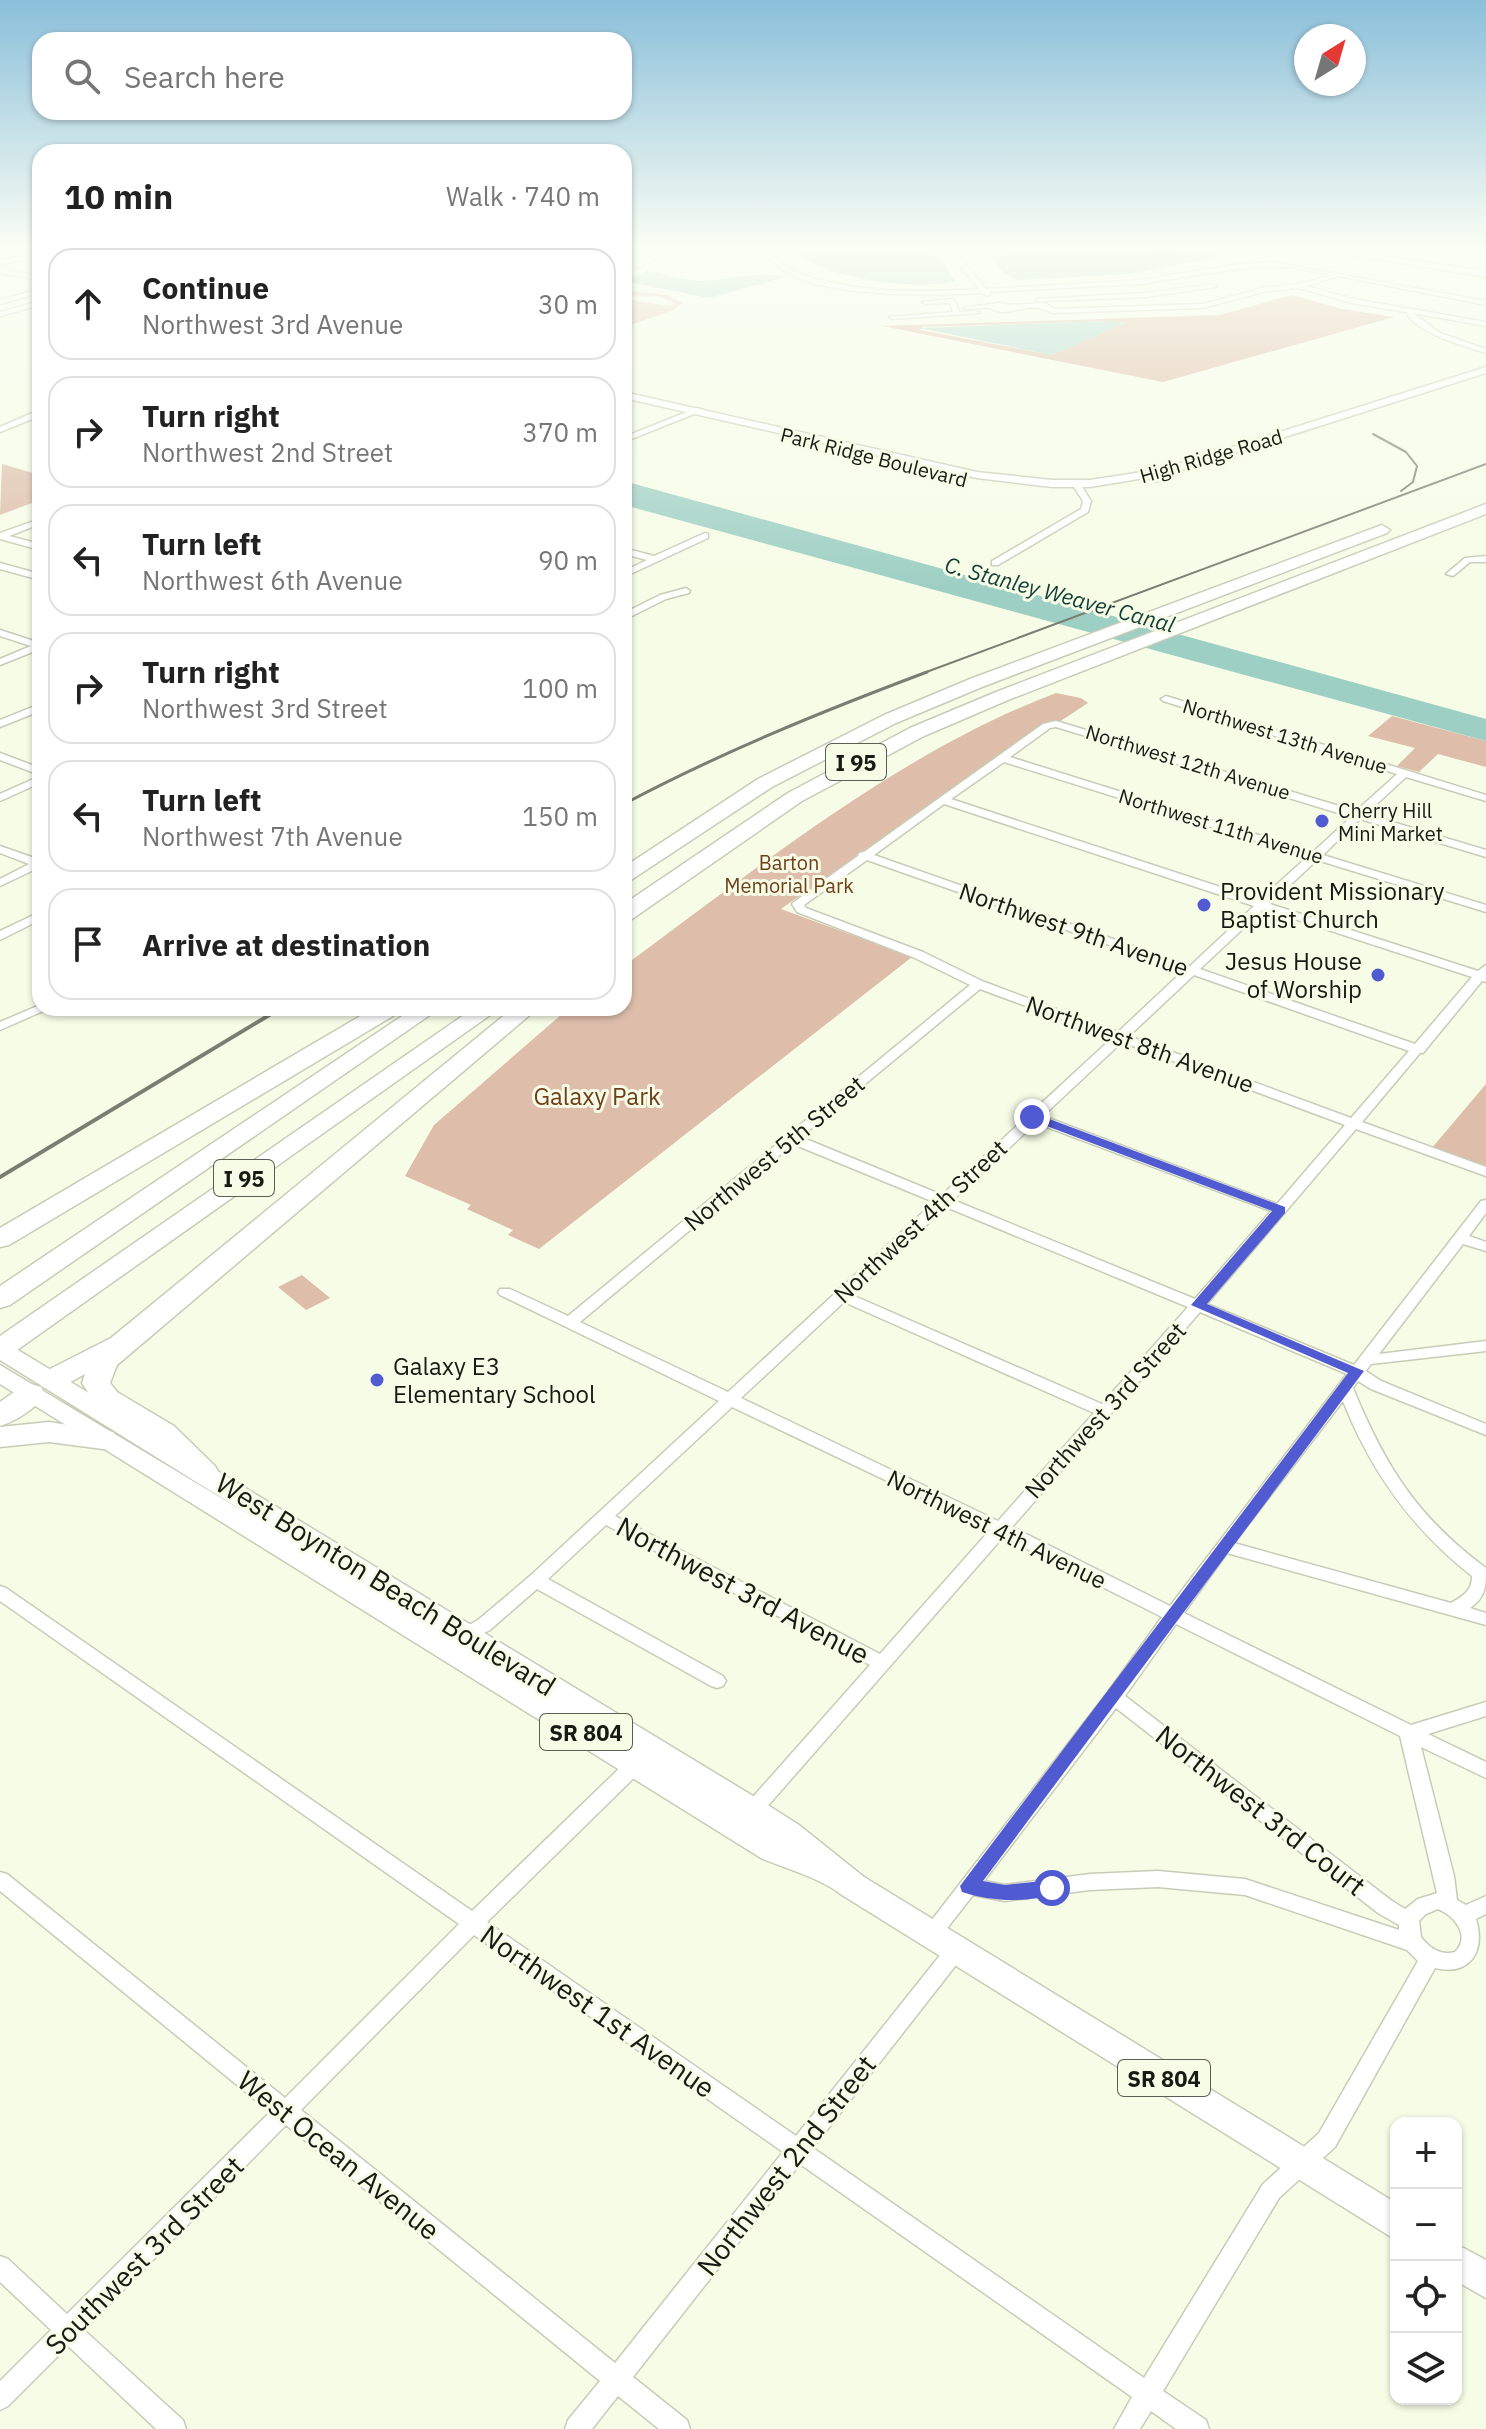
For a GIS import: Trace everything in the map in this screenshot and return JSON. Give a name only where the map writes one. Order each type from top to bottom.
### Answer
[{"type":"highway","name":"I 95","points":[[632,908],[775,810],[896,742],[980,705],[1486,509]]},
{"type":"highway","points":[[1366,555],[1418,542],[1486,516]]},
{"type":"highway","name":"I 95","points":[[632,871],[735,802],[827,749],[933,700],[1398,524]]},
{"type":"highway","points":[[632,923],[778,820],[864,768],[896,742]]},
{"type":"highway","points":[[0,1239],[376,1016]]},
{"type":"highway","name":"I 95","points":[[0,1299],[417,1016]]},
{"type":"highway","name":"I 95","points":[[4,1361],[478,1016]]},
{"type":"highway","points":[[204,1473],[164,1433],[99,1391],[96,1383],[100,1367],[131,1335],[517,1016]]},
{"type":"highway","points":[[0,1416],[41,1387],[131,1335]]},
{"type":"highway","points":[[0,1437],[49,1432],[103,1439]]},
{"type":"main road","name":"West Boynton Beach Boulevard","points":[[4,1361],[41,1387],[103,1439],[772,1849],[845,1881]]},
{"type":"main road","name":"West Boynton Beach Boulevard","points":[[41,1387],[204,1473],[468,1634],[788,1834],[845,1881],[1390,2219]]},
{"type":"main road","points":[[330,1576],[380,1592],[444,1631],[468,1634]]},
{"type":"main road","points":[[1462,2265],[1486,2280]]},
{"type":"street","name":"High Ridge Road","points":[[1078,486],[1154,478],[1486,373]]},
{"type":"street","name":"Park Ridge Boulevard","points":[[632,399],[1015,487],[1078,486]]},
{"type":"street","points":[[632,437],[696,412]]},
{"type":"street","points":[[0,430],[32,416]]},
{"type":"street","points":[[995,563],[1085,510],[1087,501],[1078,486]]},
{"type":"street","points":[[0,536],[32,524]]},
{"type":"street","points":[[0,536],[32,545]]},
{"type":"street","points":[[632,570],[705,536]]},
{"type":"street","points":[[632,553],[654,559]]},
{"type":"street","points":[[1450,574],[1468,560],[1485,559]]},
{"type":"street","points":[[0,566],[32,575]]},
{"type":"street","points":[[632,613],[663,597],[686,591]]},
{"type":"street","points":[[0,633],[32,643]]},
{"type":"street","points":[[0,662],[32,649]]},
{"type":"street","name":"Northwest 13th Avenue","points":[[1166,699],[1286,734],[1341,755],[1481,795]]},
{"type":"street","points":[[0,724],[32,710]]},
{"type":"street","name":"Northwest 12th Avenue","points":[[1002,758],[1047,726],[1062,725],[1486,852]]},
{"type":"street","points":[[0,756],[32,769]]},
{"type":"street","points":[[863,855],[1002,758]]},
{"type":"street","name":"Northwest 11th Avenue","points":[[1002,758],[1486,909]]},
{"type":"street","name":"Northwest 4th Street","points":[[468,1634],[484,1625],[536,1580],[1404,773]]},
{"type":"street","points":[[0,798],[32,783]]},
{"type":"street","points":[[942,800],[1484,975]]},
{"type":"street","points":[[0,849],[32,861]]},
{"type":"street","name":"Northwest 8th Avenue","points":[[863,855],[801,900],[799,907],[810,914],[919,955],[978,984],[1486,1172]]},
{"type":"street","name":"Northwest 9th Avenue","points":[[863,855],[1419,1050]]},
{"type":"street","points":[[0,883],[32,867]]},
{"type":"street","points":[[0,936],[32,919]]},
{"type":"street","name":"Northwest 3rd Street","points":[[752,1811],[1484,975]]},
{"type":"street","name":"Northwest 5th Street","points":[[570,1322],[978,984]]},
{"type":"street","points":[[0,1026],[32,1013]]},
{"type":"street","points":[[1032,1117],[1281,1210]]},
{"type":"street","points":[[791,1138],[1198,1305],[1361,1366],[1486,1346]]},
{"type":"street","name":"Northwest 2nd Street","points":[[577,2429],[797,2150],[944,1942],[969,1886],[1114,1697],[1223,1546],[1486,1204]]},
{"type":"street","points":[[1460,1238],[1486,1247]]},
{"type":"street","name":"Northwest 4th Avenue","points":[[505,1292],[999,1528],[1486,1771]]},
{"type":"street","points":[[840,1295],[1104,1411]]},
{"type":"street","points":[[1361,1366],[1376,1385],[1486,1430]]},
{"type":"street","points":[[1345,1388],[1370,1448],[1390,1484],[1420,1520],[1484,1575],[1476,1595],[1451,1610]]},
{"type":"street","name":"Northwest 3rd Avenue","points":[[604,1517],[882,1663]]},
{"type":"street","points":[[1223,1546],[1486,1619]]},
{"type":"street","points":[[536,1580],[717,1681]]},
{"type":"street","name":"Northwest 1st Avenue","points":[[0,1592],[1197,2429]]},
{"type":"street","name":"Northwest 3rd Court","points":[[1114,1697],[1385,1907],[1409,1921]]},
{"type":"street","points":[[1448,1903],[1408,1733],[1486,1709]]},
{"type":"street","points":[[288,2112],[473,1923],[636,1764]]},
{"type":"street","points":[[969,1886],[1005,1893],[1090,1882],[1158,1879],[1245,1887],[1422,1951],[1454,1962],[1479,1954],[1477,1909],[1448,1903],[1424,1904],[1415,1910],[1408,1931],[1422,1951]]},
{"type":"street","name":"West Ocean Avenue","points":[[0,1880],[678,2429]]},
{"type":"street","points":[[1126,2429],[1271,2191],[1327,2140],[1422,1951]]},
{"type":"street","name":"Southwest 3rd Street","points":[[0,2398],[288,2112]]},
{"type":"street","points":[[0,2267],[174,2429]]},
{"type":"green space","points":[[2,464],[32,473],[32,503],[0,515]]},
{"type":"green space","name":"Galaxy Park","points":[[1056,693],[1081,698],[1088,703],[1059,722],[1043,724],[781,909],[912,957],[539,1249],[508,1235],[513,1230],[467,1209],[471,1205],[405,1176],[434,1125],[560,1016],[632,1016],[632,960],[831,815],[941,747]]},
{"type":"green space","points":[[1392,716],[1486,741],[1486,767],[1438,754],[1419,772],[1397,766],[1415,748],[1368,736]]},
{"type":"green space","points":[[1486,1084],[1486,1168],[1431,1149]]},
{"type":"green space","points":[[302,1275],[330,1298],[306,1310],[278,1287]]},
{"type":"shaded area","points":[[1059,361],[1236,361],[1163,382]]},
{"type":"water","points":[[632,483],[1486,719],[1486,741],[632,507]]},
{"type":"railway","points":[[1373,434],[1406,452],[1417,466],[1413,482],[1401,491]]},
{"type":"railway","points":[[921,674],[1486,464]]},
{"type":"railway","points":[[632,800],[773,733],[927,672]]},
{"type":"railway","points":[[0,1177],[268,1016]]},
{"type":"place","name":"Cherry Hill Mini Market","points":[[1322,821]]},
{"type":"place","name":"Provident Missionary Baptist Church","points":[[1204,905]]},
{"type":"place","name":"Jesus House of Worship","points":[[1378,975]]},
{"type":"place","name":"Galaxy E3 Elementary School","points":[[377,1380]]},
{"type":"route","points":[[1032,1117],[1281,1210],[1198,1305],[1357,1371],[969,1886],[1005,1893],[1052,1888]]},
{"type":"water label","name":"C. Stanley Weaver Canal","points":[[1060,594]]},
{"type":"park label","name":"Barton Memorial Park","points":[[789,874]]}]
